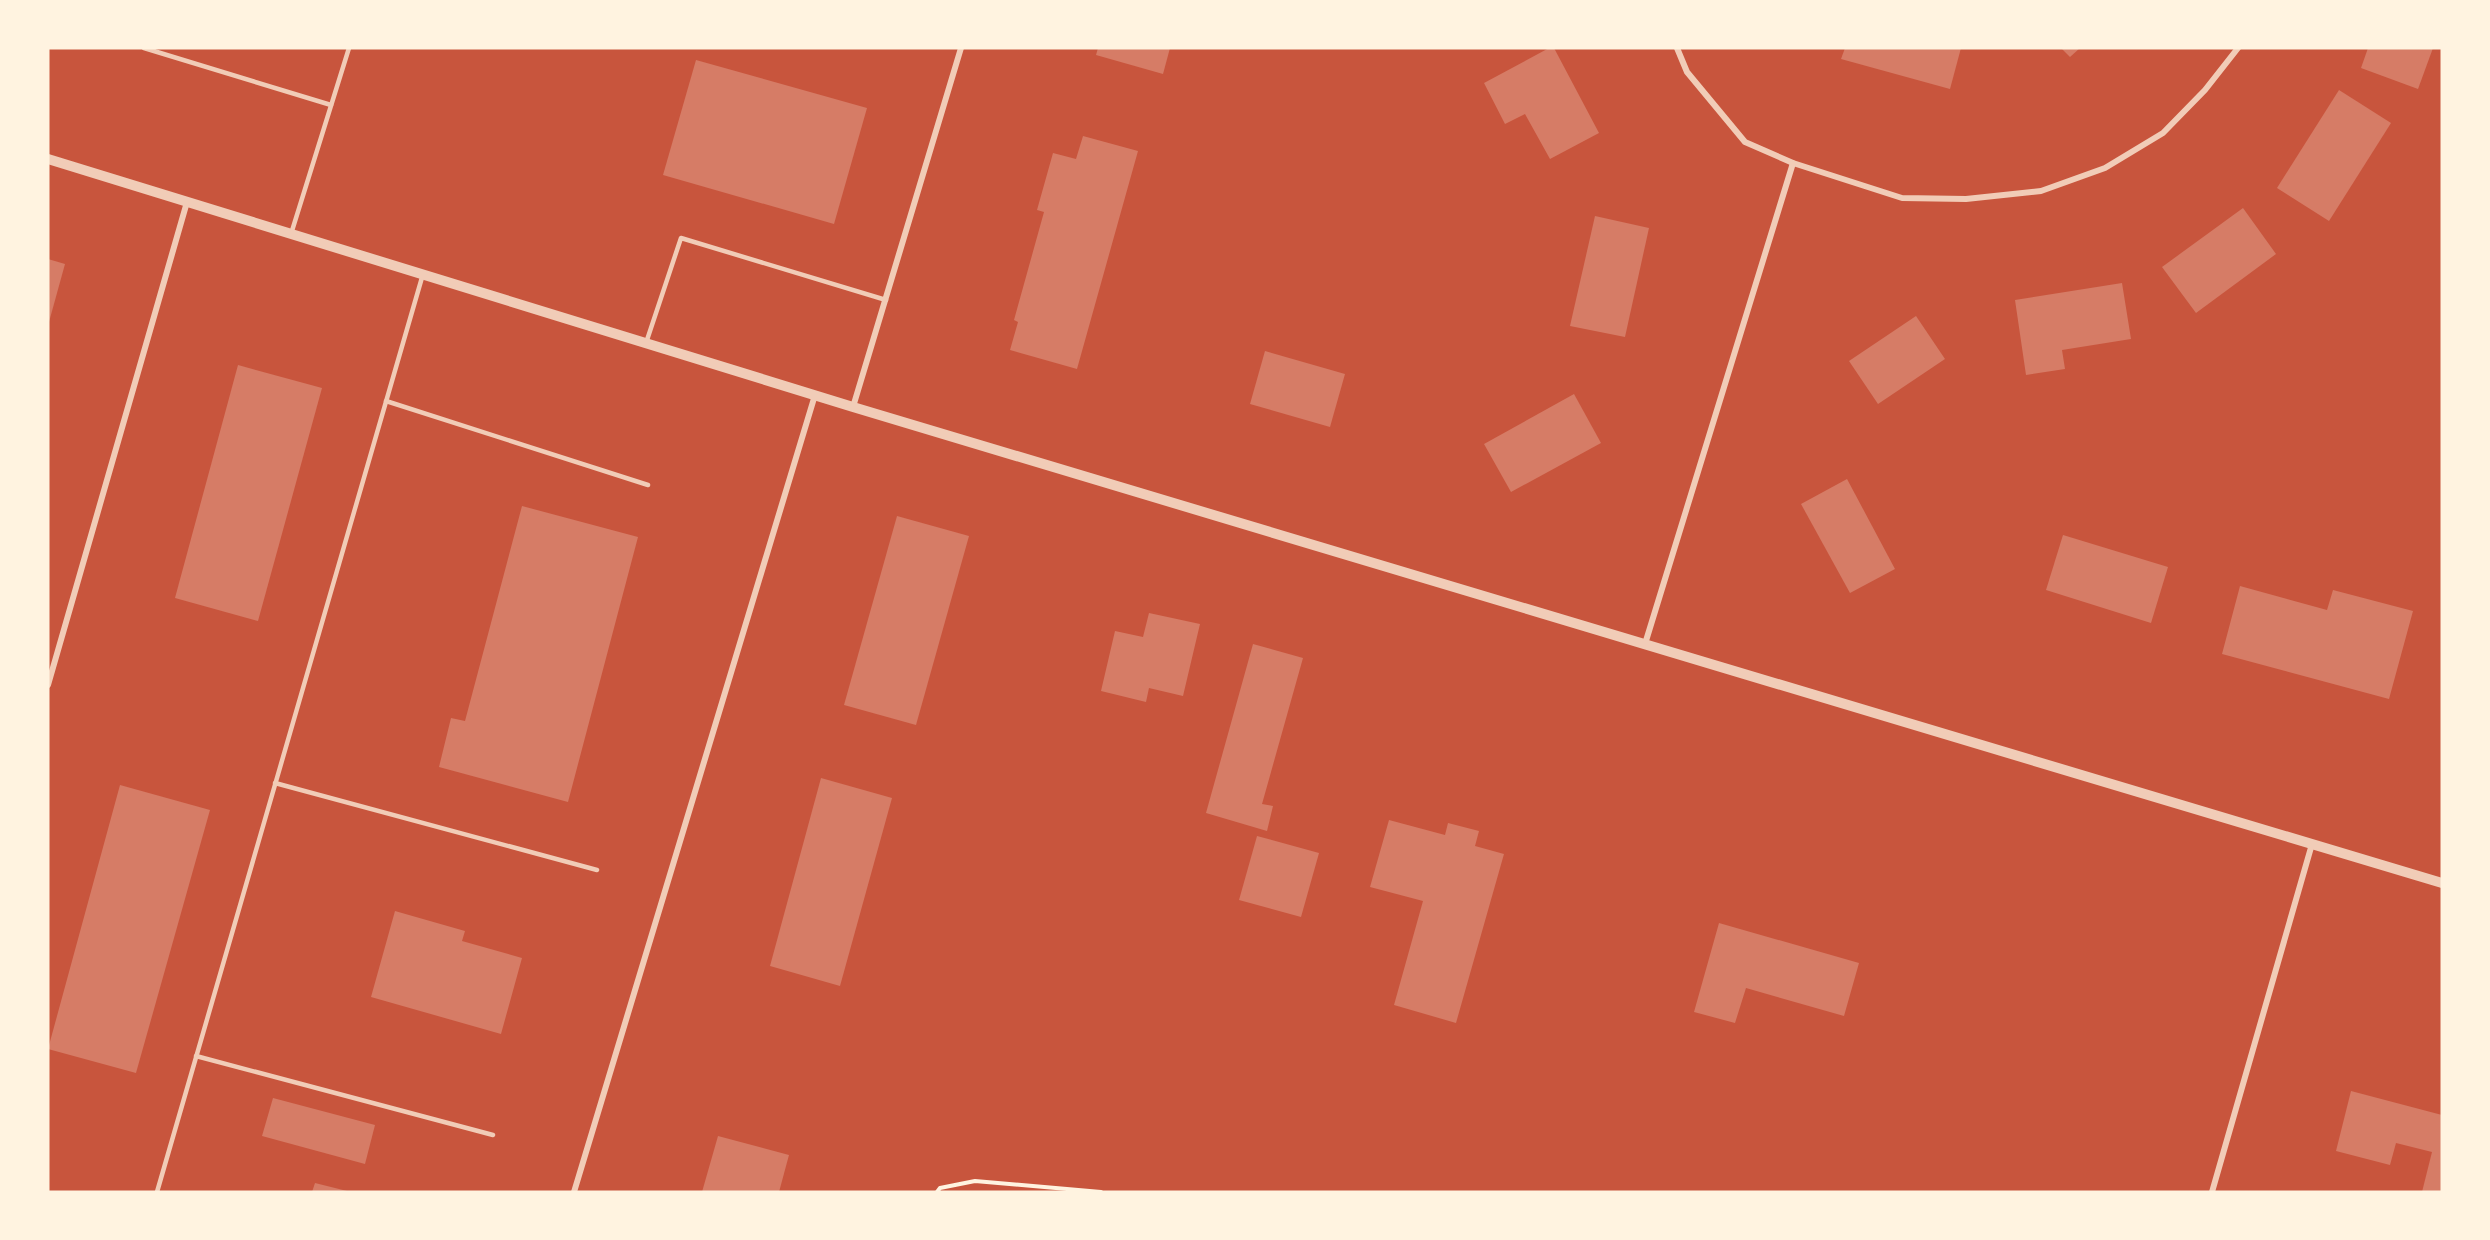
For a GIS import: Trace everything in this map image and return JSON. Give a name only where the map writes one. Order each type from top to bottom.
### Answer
[{"type":"street","points":[[853,407],[962,48]]},
{"type":"street","points":[[1677,48],[1687,72],[1745,142],[1793,163],[1902,198],[1966,199],[2041,191],[2104,168],[2163,133],[2205,90],[2238,48]]},
{"type":"street","points":[[48,159],[853,407],[2442,883]]},
{"type":"street","points":[[1645,644],[1793,163]]},
{"type":"street","points":[[48,685],[187,202]]},
{"type":"street","points":[[574,1192],[815,395]]},
{"type":"street","points":[[2212,1192],[2312,844]]},
{"type":"lane","points":[[144,48],[331,105]]},
{"type":"lane","points":[[291,234],[349,48]]},
{"type":"lane","points":[[646,343],[681,238],[886,300]]},
{"type":"lane","points":[[157,1192],[423,274]]},
{"type":"lane","points":[[386,401],[648,484]]},
{"type":"lane","points":[[275,783],[597,870]]},
{"type":"lane","points":[[196,1056],[493,1135]]},
{"type":"path","points":[[937,1192],[940,1188],[975,1180],[1101,1192]]},
{"type":"building","points":[[1098,48],[1170,48],[1163,74],[1096,55]]},
{"type":"building","points":[[1549,48],[1554,48],[1599,133],[1550,159],[1525,114],[1505,124],[1484,83]]},
{"type":"building","points":[[1845,48],[1961,48],[1950,89],[1841,59]]},
{"type":"building","points":[[2061,48],[2080,48],[2070,57]]},
{"type":"building","points":[[2368,48],[2433,48],[2418,89],[2361,68]]},
{"type":"building","points":[[696,60],[867,108],[834,224],[663,175]]},
{"type":"building","points":[[2339,90],[2391,123],[2329,221],[2277,188]]},
{"type":"building","points":[[1083,136],[1138,151],[1077,369],[1010,350],[1018,322],[1014,320],[1044,212],[1037,210],[1053,153],[1076,159]]},
{"type":"building","points":[[2243,208],[2276,254],[2196,313],[2162,267]]},
{"type":"building","points":[[1595,216],[1649,228],[1625,337],[1570,326]]},
{"type":"building","points":[[48,259],[65,264],[49,322],[48,322]]},
{"type":"building","points":[[2122,283],[2131,339],[2062,350],[2065,369],[2026,375],[2015,300]]},
{"type":"building","points":[[1916,316],[1945,359],[1878,404],[1849,361]]},
{"type":"building","points":[[1265,351],[1345,374],[1330,427],[1250,404]]},
{"type":"building","points":[[238,365],[322,388],[258,621],[175,598]]},
{"type":"building","points":[[1574,394],[1601,443],[1511,492],[1484,444]]},
{"type":"building","points":[[1847,479],[1895,569],[1850,593],[1801,504]]},
{"type":"building","points":[[522,506],[638,537],[568,802],[439,767],[451,718],[465,721]]},
{"type":"building","points":[[897,516],[969,536],[916,725],[844,705]]},
{"type":"building","points":[[2063,535],[2168,567],[2151,623],[2046,590]]},
{"type":"building","points":[[2240,586],[2327,610],[2333,590],[2413,611],[2389,699],[2222,654]]},
{"type":"building","points":[[1149,613],[1200,624],[1183,696],[1149,688],[1146,702],[1101,691],[1115,631],[1143,637]]},
{"type":"building","points":[[1253,644],[1303,658],[1262,804],[1273,806],[1267,831],[1206,813]]},
{"type":"building","points":[[821,778],[892,798],[840,986],[770,966]]},
{"type":"building","points":[[120,785],[210,810],[136,1073],[48,1049]]},
{"type":"building","points":[[1389,820],[1445,835],[1448,823],[1479,831],[1475,846],[1504,854],[1456,1023],[1394,1005],[1423,901],[1370,887]]},
{"type":"building","points":[[1257,836],[1319,853],[1301,917],[1239,900]]},
{"type":"building","points":[[395,911],[465,931],[462,941],[522,958],[501,1034],[371,997]]},
{"type":"building","points":[[1719,923],[1859,963],[1844,1016],[1746,988],[1735,1023],[1694,1012]]},
{"type":"building","points":[[2351,1091],[2442,1115],[2442,1192],[2422,1192],[2432,1152],[2396,1143],[2390,1165],[2336,1151]]},
{"type":"building","points":[[273,1098],[375,1125],[365,1164],[262,1136]]},
{"type":"building","points":[[718,1136],[789,1155],[779,1192],[702,1192]]},
{"type":"building","points":[[315,1183],[347,1191],[312,1192]]}]
